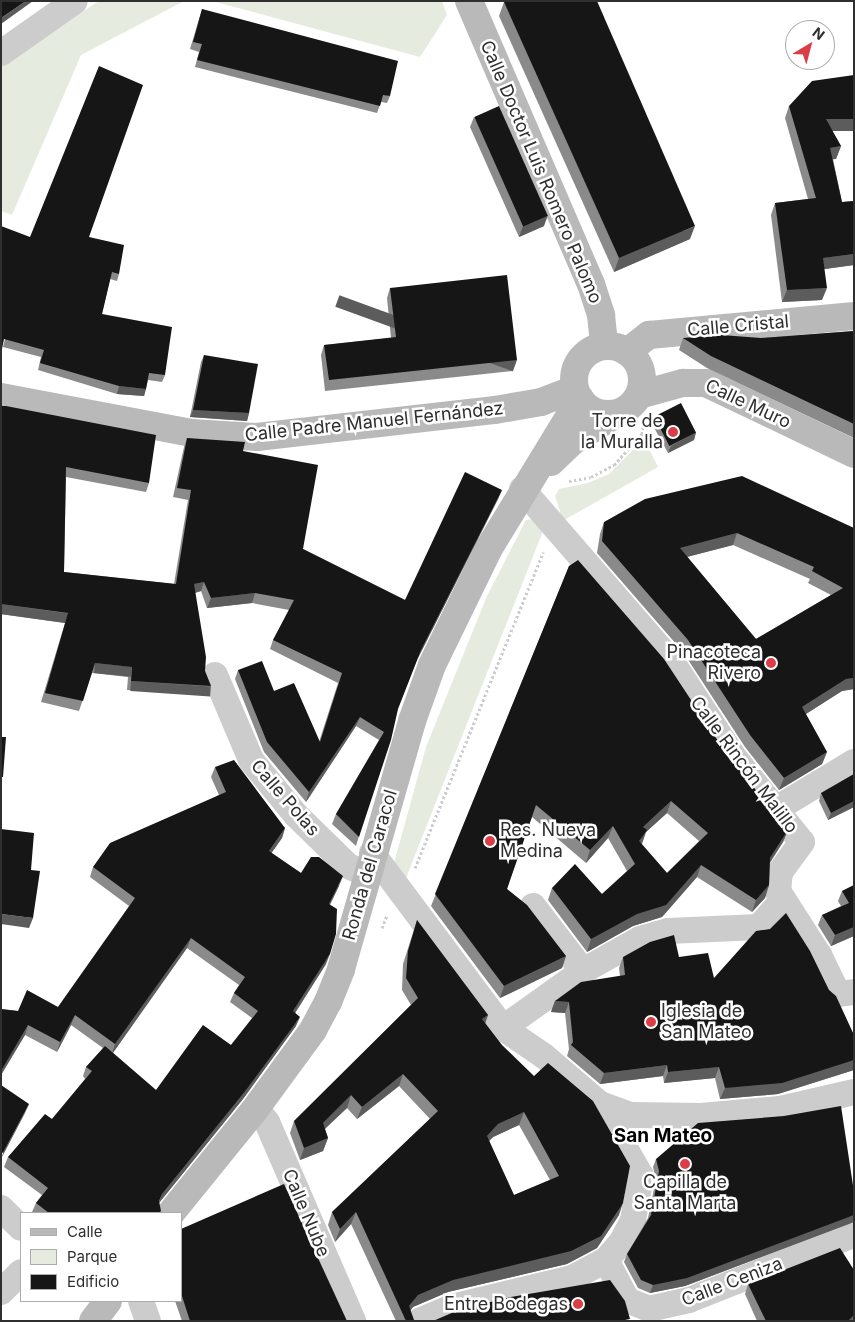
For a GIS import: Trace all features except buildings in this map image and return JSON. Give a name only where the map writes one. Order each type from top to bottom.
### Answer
[{"type":"main road","name":"Calle Doctor Luis Romero Palomo","points":[[469,1],[616,349]]},
{"type":"main road","name":"Calle Cristal","points":[[616,349],[649,334],[854,316]]},
{"type":"main road","points":[[616,349],[642,371],[651,392],[616,414],[595,412],[578,394],[574,378],[583,356],[616,349]]},
{"type":"main road","name":"Calle Muro","points":[[651,392],[696,381],[706,383],[854,454]]},
{"type":"main road","name":"Calle Padre Manuel Fernández","points":[[1,397],[192,433],[257,437],[541,402],[578,394]]},
{"type":"main road","name":"Ronda del Caracol","points":[[171,1212],[256,1108],[313,1030],[328,1002],[341,969],[370,864],[432,665],[489,548],[522,489],[550,448],[578,394]]},
{"type":"main road","points":[[541,402],[553,420],[550,448]]},
{"type":"main road","name":"Ronda del Caracol","points":[[522,489],[573,441],[616,414]]},
{"type":"main road","points":[[94,1321],[107,1302]]},
{"type":"main road","points":[[114,1321],[118,1302]]},
{"type":"street","points":[[1,53],[75,1]]},
{"type":"street","name":"Calle Rincón Malillo","points":[[522,489],[672,662],[733,756],[802,842],[780,872],[778,891],[782,901]]},
{"type":"street","name":"Calle Polas","points":[[215,675],[251,760],[296,815],[348,866],[370,864]]},
{"type":"street","points":[[776,809],[854,762]]},
{"type":"street","points":[[370,864],[401,892],[503,1028],[544,1056],[600,1104],[641,1176],[633,1220],[621,1243],[606,1260],[572,1278],[452,1307],[419,1321]]},
{"type":"street","points":[[503,1028],[583,971],[640,939],[668,930],[759,927],[782,901],[819,955],[838,994],[854,992]]},
{"type":"street","points":[[533,906],[583,971]]},
{"type":"street","points":[[600,1104],[631,1115],[683,1117],[780,1109],[854,1092]]},
{"type":"street","name":"Calle Nube","points":[[256,1108],[267,1122],[353,1321]]},
{"type":"street","points":[[1,1208],[20,1227]]},
{"type":"street","name":"Calle Ceniza","points":[[606,1260],[627,1300],[649,1309],[689,1300],[853,1237]]},
{"type":"street","points":[[1,1292],[20,1273]]},
{"type":"street","points":[[141,1302],[148,1321]]},
{"type":"path","points":[[560,482],[591,477],[614,466],[642,434],[645,415],[666,398],[651,392]]},
{"type":"path","points":[[378,937],[392,901],[409,883],[552,522]]},
{"type":"green space","points":[[99,1],[184,1],[81,55],[12,215],[1,211],[1,65]]},
{"type":"green space","points":[[212,1],[442,1],[447,15],[420,57]]},
{"type":"green space","points":[[644,439],[658,467],[566,519],[558,518],[560,511],[555,496],[559,489],[588,483],[609,474]]},
{"type":"green space","points":[[536,519],[545,526],[404,883],[394,863],[426,747],[487,596],[526,520]]},
{"type":"place","name":"Torre de la Muralla","points":[[673,432]]},
{"type":"place","name":"Pinacoteca Rivero","points":[[771,663]]},
{"type":"place","name":"Res. Nueva Medina","points":[[490,841]]},
{"type":"place","name":"Iglesia de San Mateo","points":[[651,1022]]},
{"type":"place","name":"Capilla de Santa Marta","points":[[685,1164]]},
{"type":"place","name":"Entre Bodegas","points":[[578,1304]]},
{"type":"district","name":"San Mateo","points":[[663,1136]]}]
